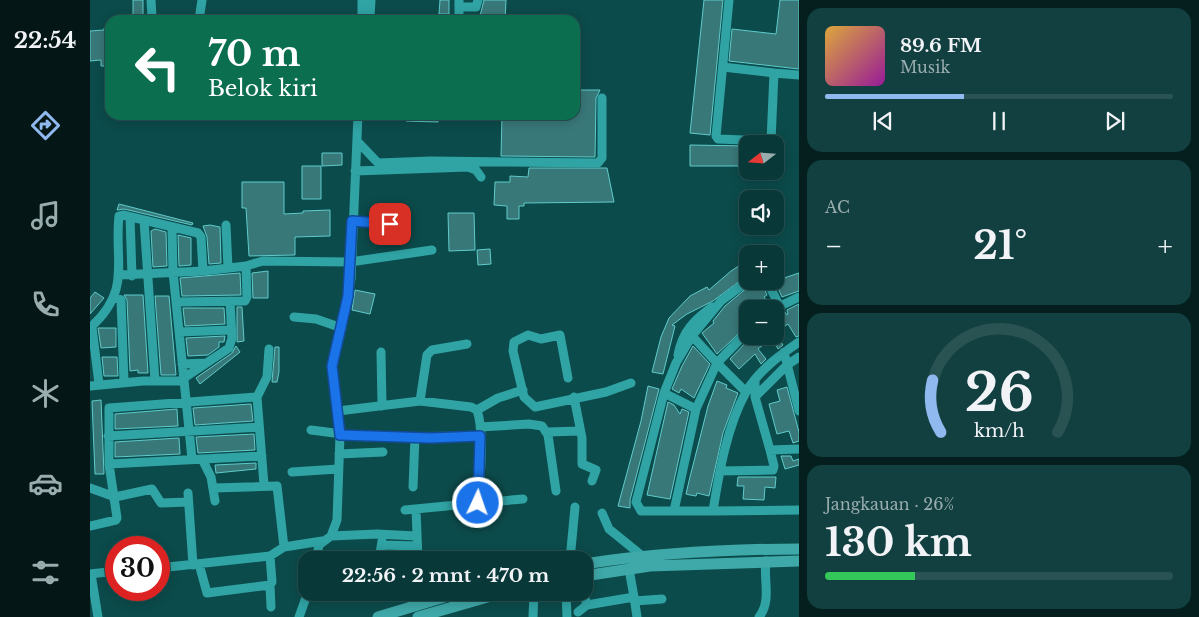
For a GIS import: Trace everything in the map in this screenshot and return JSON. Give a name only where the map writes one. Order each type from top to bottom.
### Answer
[{"type":"main road","points":[[593,563],[641,555],[721,549],[799,549]]},
{"type":"main road","points":[[593,575],[678,564],[799,561]]},
{"type":"main road","points":[[378,617],[432,601]]},
{"type":"main road","points":[[424,616],[475,601]]},
{"type":"street","points":[[151,0],[152,15]]},
{"type":"street","points":[[200,15],[202,0]]},
{"type":"street","points":[[362,0],[365,15]]},
{"type":"street","points":[[367,15],[372,0]]},
{"type":"street","points":[[459,4],[476,6],[478,0]]},
{"type":"street","points":[[729,0],[716,136],[721,141],[771,141],[774,73]]},
{"type":"street","points":[[723,67],[799,75]]},
{"type":"street","points":[[357,141],[378,163],[598,163],[602,158],[602,98]]},
{"type":"street","points":[[318,551],[319,545],[327,538],[337,520],[340,435],[332,366],[342,328],[351,279],[350,262],[358,120]]},
{"type":"street","points":[[355,172],[468,167],[476,170],[481,177]]},
{"type":"street","points":[[202,271],[200,235],[123,214],[119,218],[120,275],[114,297],[91,327],[94,385],[184,380],[229,348],[231,330],[230,301]]},
{"type":"street","points":[[130,217],[132,276]]},
{"type":"street","points":[[144,220],[155,381]]},
{"type":"street","points":[[352,221],[390,224]]},
{"type":"street","points":[[226,225],[228,268]]},
{"type":"street","points":[[172,227],[176,302],[192,459]]},
{"type":"street","points":[[120,275],[132,276],[202,271],[246,266],[263,261],[350,262],[432,250]]},
{"type":"street","points":[[176,302],[246,300],[246,266]]},
{"type":"street","points":[[676,363],[680,345],[690,324],[739,288]]},
{"type":"street","points":[[114,297],[121,300],[124,382]]},
{"type":"street","points":[[784,304],[799,297]]},
{"type":"street","points":[[722,301],[692,336],[676,363],[664,393],[636,502],[641,511],[799,510]]},
{"type":"street","points":[[294,317],[316,319],[342,328]]},
{"type":"street","points":[[179,332],[231,330]]},
{"type":"street","points":[[568,378],[560,335],[541,339],[528,335],[514,342],[512,346],[524,397],[536,407],[574,397],[606,392],[631,384]]},
{"type":"street","points":[[692,336],[746,392]]},
{"type":"street","points":[[674,511],[696,409],[717,363],[739,340]]},
{"type":"street","points":[[713,511],[730,431],[746,392],[765,368],[799,342]]},
{"type":"street","points":[[420,401],[427,355],[432,350],[467,344]]},
{"type":"street","points":[[264,485],[257,397],[267,377],[269,349]]},
{"type":"street","points":[[381,352],[382,406]]},
{"type":"street","points":[[784,352],[799,411]]},
{"type":"street","points":[[755,397],[787,365],[799,357]]},
{"type":"street","points":[[182,364],[207,363]]},
{"type":"street","points":[[720,471],[774,469],[755,397],[755,381]]},
{"type":"street","points":[[478,410],[498,398],[523,390]]},
{"type":"street","points":[[664,393],[696,409]]},
{"type":"street","points":[[90,526],[117,519],[109,464],[107,412],[109,408],[112,406],[257,397]]},
{"type":"street","points":[[574,397],[582,438],[582,464],[596,470],[592,481]]},
{"type":"street","points":[[338,411],[420,401],[471,407],[478,410]]},
{"type":"street","points":[[529,424],[533,405]]},
{"type":"street","points":[[478,410],[480,432],[478,503]]},
{"type":"street","points":[[312,430],[340,435],[415,437],[480,432],[529,424],[542,426],[547,432],[556,491]]},
{"type":"street","points":[[108,436],[259,427]]},
{"type":"street","points":[[547,432],[580,431]]},
{"type":"street","points":[[413,487],[415,437]]},
{"type":"street","points":[[770,450],[799,449]]},
{"type":"street","points":[[339,454],[383,452]]},
{"type":"street","points":[[109,464],[262,456]]},
{"type":"street","points":[[202,459],[214,488],[215,502]]},
{"type":"street","points":[[292,472],[338,469]]},
{"type":"street","points":[[214,488],[277,486],[284,547]]},
{"type":"street","points":[[90,488],[115,496],[152,490],[161,503],[188,497],[196,564],[206,593],[270,585]]},
{"type":"street","points":[[405,510],[523,499]]},
{"type":"street","points":[[571,551],[575,507]]},
{"type":"street","points":[[416,509],[417,551]]},
{"type":"street","points":[[602,513],[609,529],[641,555]]},
{"type":"street","points":[[381,551],[383,535]]},
{"type":"street","points":[[170,567],[270,556],[284,547],[327,538],[383,535],[416,536]]},
{"type":"street","points":[[382,545],[417,546]]},
{"type":"street","points":[[270,556],[271,607]]},
{"type":"street","points":[[759,617],[762,613],[768,589],[765,570],[766,561]]},
{"type":"street","points":[[628,569],[637,617]]},
{"type":"street","points":[[98,617],[90,574],[105,572]]},
{"type":"street","points":[[578,612],[587,605],[635,599],[662,599]]},
{"type":"street","points":[[299,617],[305,601]]},
{"type":"street","points":[[533,617],[534,601]]},
{"type":"street","points":[[566,601],[567,617]]},
{"type":"street","points":[[586,601],[587,605]]},
{"type":"building","points":[[133,0],[143,0],[143,15],[133,15]]},
{"type":"building","points":[[440,0],[449,0],[449,14],[439,14]]},
{"type":"building","points":[[484,0],[506,0],[505,15],[480,15]]},
{"type":"building","points":[[704,0],[723,0],[710,135],[690,133]]},
{"type":"building","points":[[780,0],[799,0],[799,69],[729,61],[732,29],[776,34]]},
{"type":"building","points":[[105,28],[105,66],[101,66],[101,60],[90,61],[90,31],[104,30]]},
{"type":"building","points":[[580,90],[600,90],[596,98],[595,157],[501,156],[502,120],[580,120]]},
{"type":"building","points":[[438,120],[438,122],[406,121]]},
{"type":"building","points":[[690,145],[739,146],[739,166],[690,166]]},
{"type":"building","points":[[322,153],[342,153],[342,165],[322,166]]},
{"type":"building","points":[[302,166],[321,166],[321,199],[302,199]]},
{"type":"building","points":[[529,168],[607,168],[614,202],[524,203],[524,206],[519,206],[519,219],[507,219],[507,206],[494,205],[495,182],[510,182],[510,176],[528,177]]},
{"type":"building","points":[[242,182],[284,182],[284,214],[330,210],[330,236],[295,237],[295,255],[249,256],[246,208],[242,208]]},
{"type":"building","points":[[119,204],[193,223],[192,225],[124,209],[117,210]]},
{"type":"building","points":[[448,213],[474,213],[475,250],[449,251]]},
{"type":"building","points":[[203,226],[220,227],[221,263],[209,264],[207,237]]},
{"type":"building","points":[[155,229],[166,232],[167,266],[153,267],[151,231]]},
{"type":"building","points":[[178,235],[191,238],[191,265],[179,266]]},
{"type":"building","points":[[490,249],[491,264],[478,265],[477,250]]},
{"type":"building","points":[[739,266],[739,282],[713,301],[687,314],[672,325],[675,326],[663,374],[652,372],[661,337],[669,318],[690,296],[707,287],[709,290]]},
{"type":"building","points":[[268,271],[268,298],[253,298],[252,273]]},
{"type":"building","points":[[240,273],[241,295],[182,296],[180,278]]},
{"type":"building","points":[[799,273],[799,291],[782,297],[779,290],[784,290],[784,278]]},
{"type":"building","points":[[355,290],[375,294],[370,314],[352,310]]},
{"type":"building","points":[[744,290],[765,290],[767,295],[764,297],[766,300],[739,300],[739,333],[717,354],[702,333],[714,323],[713,321],[725,306]]},
{"type":"building","points":[[95,292],[104,298],[90,314],[90,298]]},
{"type":"building","points":[[124,295],[143,295],[148,373],[138,373],[138,370],[130,371],[127,300]]},
{"type":"building","points":[[155,296],[169,296],[176,375],[161,375]]},
{"type":"building","points":[[799,304],[799,336],[796,337],[788,324],[784,327],[784,311],[787,315],[787,310]]},
{"type":"building","points":[[237,307],[242,307],[244,341],[237,342]]},
{"type":"building","points":[[183,308],[224,308],[225,324],[185,326]]},
{"type":"building","points":[[98,328],[116,328],[116,347],[101,348]]},
{"type":"building","points":[[225,336],[224,342],[219,342],[219,347],[208,355],[188,356],[186,338]]},
{"type":"building","points":[[743,345],[763,345],[758,349],[766,359],[761,364],[755,354],[739,369],[730,359]]},
{"type":"building","points":[[236,346],[240,352],[200,384],[196,378],[232,353]]},
{"type":"building","points":[[693,346],[710,364],[694,398],[681,389],[679,393],[672,389]]},
{"type":"building","points":[[275,347],[279,347],[279,372],[277,382],[272,382]]},
{"type":"building","points":[[102,357],[117,357],[118,376],[104,376]]},
{"type":"building","points":[[717,381],[727,385],[726,388],[738,393],[723,433],[709,496],[697,493],[696,496],[686,494],[708,406]]},
{"type":"building","points":[[648,386],[659,389],[630,500],[630,508],[618,506],[641,421]]},
{"type":"building","points":[[787,387],[799,432],[799,441],[793,443],[789,431],[777,434],[769,404],[780,401],[777,390]]},
{"type":"building","points":[[101,400],[104,474],[95,474],[92,401]]},
{"type":"building","points":[[668,402],[674,405],[680,414],[682,409],[689,412],[670,499],[647,495]]},
{"type":"building","points":[[251,404],[253,421],[195,425],[193,408]]},
{"type":"building","points":[[177,409],[178,426],[115,429],[115,414]]},
{"type":"building","points":[[254,434],[255,450],[198,453],[196,437]]},
{"type":"building","points":[[179,438],[180,454],[115,457],[115,442]]},
{"type":"building","points":[[781,456],[791,456],[793,461],[799,459],[799,465],[785,469]]},
{"type":"building","points":[[256,463],[256,469],[216,473],[215,465]]},
{"type":"building","points":[[738,477],[776,477],[775,488],[765,487],[764,500],[743,499],[744,486],[737,486]]},
{"type":"route","points":[[390,224],[352,221],[351,279],[342,328],[332,366],[332,382],[338,411],[340,435],[431,438],[480,436],[481,455],[478,503]]}]
